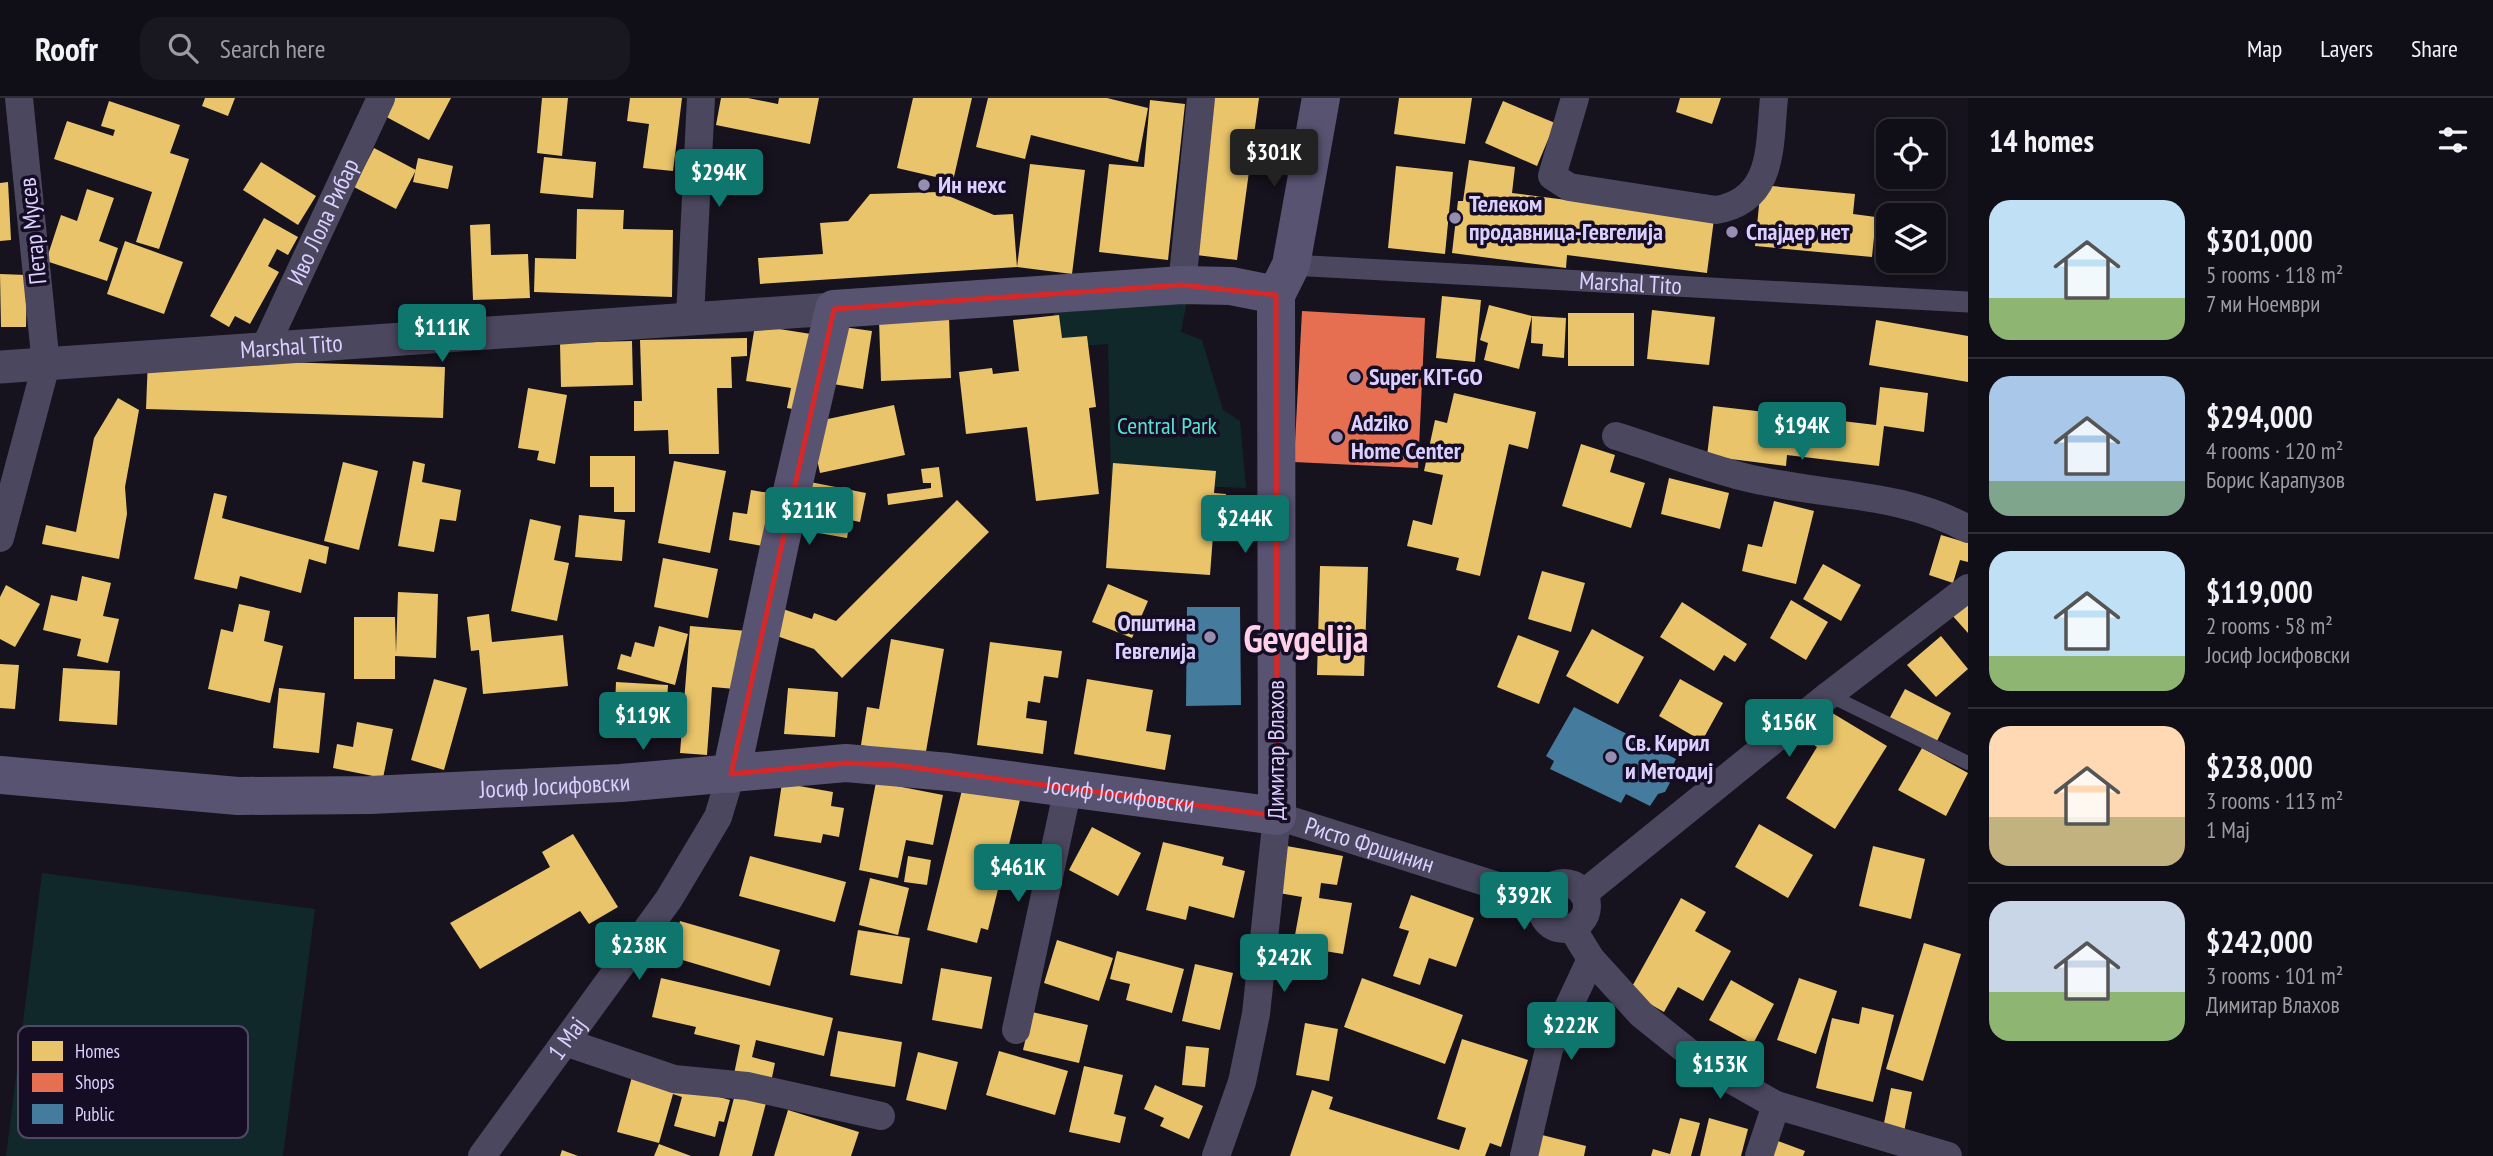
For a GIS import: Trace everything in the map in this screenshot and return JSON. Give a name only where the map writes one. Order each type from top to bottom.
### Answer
[{"type":"main road","name":"Димитар Влахов","points":[[1277,816],[1283,280],[1321,98]]},
{"type":"main road","points":[[731,774],[779,543],[834,309],[1182,285],[1231,286],[1283,280]]},
{"type":"main road","name":"Јосиф Јосифовски","points":[[0,775],[251,796],[370,795],[731,774],[846,763],[894,765],[1277,816]]},
{"type":"street","name":"Петар Мусев","points":[[19,98],[46,365]]},
{"type":"street","name":"Иво Лола Рибар","points":[[265,346],[381,98]]},
{"type":"street","points":[[690,317],[701,98]]},
{"type":"street","points":[[1182,285],[1201,98]]},
{"type":"street","points":[[1575,98],[1552,176],[1569,187],[1716,210],[1737,206],[1766,174],[1774,98]]},
{"type":"street","name":"Marshal Tito","points":[[1283,280],[1968,302]]},
{"type":"street","name":"Marshal Tito","points":[[0,367],[265,346],[439,337],[690,317],[834,309]]},
{"type":"street","points":[[0,538],[46,365]]},
{"type":"street","points":[[1616,436],[1745,477],[1904,504],[1938,513],[1968,529]]},
{"type":"street","points":[[1583,894],[1829,695],[1968,588]]},
{"type":"street","name":"1 Мај","points":[[482,1156],[669,899],[718,817],[731,774]]},
{"type":"street","points":[[1016,1030],[1068,788]]},
{"type":"street","name":"Ристо Фршинин","points":[[1277,816],[1542,900]]},
{"type":"street","name":"Димитар Влахов","points":[[1216,1156],[1242,1082],[1256,1014],[1277,816]]},
{"type":"street","points":[[1564,884],[1583,894],[1586,901],[1584,917],[1572,928],[1564,929],[1548,923],[1541,908],[1542,900],[1550,888],[1564,884]]},
{"type":"street","points":[[1572,928],[1591,959],[1641,1014],[1702,1063],[1776,1105],[1948,1156]]},
{"type":"street","points":[[1524,1156],[1549,1049],[1591,959]]},
{"type":"street","points":[[565,1042],[674,1079],[747,1086],[881,1116]]},
{"type":"street","points":[[1759,1156],[1776,1105]]},
{"type":"lane","points":[[1829,695],[1968,763]]},
{"type":"highlighted area","points":[[1182,285],[1276,295],[1277,816],[894,765],[846,763],[731,774],[834,309]]},
{"type":"green space","name":"Central Park","points":[[1190,285],[1181,332],[1202,340],[1223,410],[1240,421],[1246,488],[1111,483],[1108,344],[1054,348],[1054,294]]},
{"type":"green space","points":[[42,873],[315,909],[283,1156],[6,1156],[18,1062],[18,1138],[248,1138],[248,1026],[23,1026]]},
{"type":"building: Homes","points":[[205,98],[235,98],[228,116],[202,106]]},
{"type":"building: Homes","points":[[390,98],[451,98],[429,140],[381,114]]},
{"type":"building: Homes","points":[[542,98],[568,98],[562,156],[537,153]]},
{"type":"building: Homes","points":[[630,98],[682,98],[673,171],[643,168],[649,124],[627,121]]},
{"type":"building: Homes","points":[[721,98],[748,98],[778,104],[779,98],[819,98],[810,144],[716,125]]},
{"type":"building: Homes","points":[[913,98],[972,98],[953,181],[897,168]]},
{"type":"building: Homes","points":[[988,98],[1107,98],[1148,108],[1138,162],[1031,135],[1025,159],[976,147]]},
{"type":"building: Homes","points":[[1208,98],[1259,98],[1237,260],[1188,254]]},
{"type":"building: Homes","points":[[1399,98],[1472,98],[1465,144],[1394,134]]},
{"type":"building: Homes","points":[[1680,98],[1721,98],[1712,124],[1676,112]]},
{"type":"building: Homes","points":[[1150,100],[1185,104],[1168,260],[1099,252],[1109,164],[1144,167]]},
{"type":"building: Homes","points":[[109,101],[180,125],[170,153],[189,159],[159,249],[136,242],[152,192],[54,159],[67,121],[113,136],[115,130],[101,126]]},
{"type":"building: Homes","points":[[1503,101],[1555,123],[1537,166],[1485,143]]},
{"type":"building: Homes","points":[[374,148],[416,170],[396,209],[354,187]]},
{"type":"building: Homes","points":[[544,157],[596,162],[593,198],[540,193]]},
{"type":"building: Homes","points":[[418,158],[453,166],[448,189],[413,182]]},
{"type":"building: Homes","points":[[1469,160],[1515,167],[1512,193],[1714,219],[1707,273],[1567,255],[1566,268],[1452,253],[1458,201],[1463,201]]},
{"type":"building: Homes","points":[[261,162],[316,196],[298,225],[243,190]]},
{"type":"building: Homes","points":[[1030,164],[1085,170],[1072,274],[1017,267]]},
{"type":"building: Homes","points":[[1396,166],[1453,172],[1445,254],[1388,248]]},
{"type":"building: Homes","points":[[8,182],[11,240],[0,241],[0,183]]},
{"type":"building: Homes","points":[[1761,185],[1855,194],[1853,214],[1876,217],[1872,257],[1755,246]]},
{"type":"building: Homes","points":[[87,189],[114,198],[99,241],[118,248],[107,281],[46,261],[61,215],[77,221]]},
{"type":"building: Homes","points":[[939,192],[994,215],[1013,214],[1017,267],[760,284],[758,258],[823,254],[820,223],[848,221],[870,194]]},
{"type":"building: Homes","points":[[577,209],[624,210],[623,229],[673,230],[672,297],[534,292],[535,258],[576,259]]},
{"type":"building: Homes","points":[[264,218],[298,237],[288,255],[277,249],[268,266],[279,272],[250,324],[235,316],[229,327],[210,316]]},
{"type":"building: Homes","points":[[490,224],[491,255],[528,254],[530,298],[473,300],[470,225]]},
{"type":"building: Homes","points":[[125,241],[183,262],[164,314],[107,294]]},
{"type":"building: Homes","points":[[0,274],[27,275],[26,327],[1,327]]},
{"type":"building: Homes","points":[[1442,296],[1481,300],[1475,362],[1436,358]]},
{"type":"building: Homes","points":[[1489,305],[1532,316],[1519,369],[1484,360],[1488,343],[1480,340]]},
{"type":"building: Homes","points":[[1652,310],[1715,317],[1709,365],[1647,359]]},
{"type":"building: Homes","points":[[1568,313],[1634,313],[1634,366],[1568,366]]},
{"type":"building: Homes","points":[[1059,315],[1062,338],[1087,336],[1096,407],[1089,408],[1099,494],[1036,501],[1027,427],[966,434],[959,372],[992,368],[993,374],[1019,371],[1013,320]]},
{"type":"building: Homes","points":[[1532,316],[1566,318],[1564,358],[1542,356],[1543,344],[1531,343]]},
{"type":"building: Homes","points":[[949,317],[951,378],[881,381],[879,319]]},
{"type":"building: Homes","points":[[1876,320],[1968,336],[1968,382],[1869,365]]},
{"type":"building: Homes","points":[[755,325],[811,334],[798,410],[787,408],[791,388],[746,381]]},
{"type":"building: Homes","points":[[836,326],[872,331],[863,389],[827,383]]},
{"type":"building: Homes","points":[[747,338],[747,356],[731,357],[732,388],[717,388],[719,454],[669,454],[668,430],[634,431],[634,401],[642,401],[640,340]]},
{"type":"building: Homes","points":[[632,341],[633,385],[561,387],[560,343]]},
{"type":"building: Homes","points":[[148,358],[445,367],[443,418],[146,409]]},
{"type":"building: Homes","points":[[1880,387],[1928,393],[1924,432],[1884,426],[1879,466],[1787,455],[1786,466],[1707,456],[1713,406],[1876,425]]},
{"type":"building: Homes","points":[[528,388],[567,395],[555,464],[537,460],[539,451],[518,448]]},
{"type":"building: Homes","points":[[1454,393],[1536,412],[1528,449],[1509,444],[1480,576],[1456,570],[1459,558],[1407,546],[1413,520],[1432,525],[1443,475],[1424,471],[1435,420],[1447,423]]},
{"type":"building: Homes","points":[[118,398],[139,410],[125,487],[127,514],[119,559],[42,544],[46,525],[76,532],[94,438]]},
{"type":"building: Homes","points":[[894,405],[905,455],[820,473],[809,423]]},
{"type":"building: Homes","points":[[1581,444],[1615,455],[1610,472],[1645,483],[1631,528],[1562,506]]},
{"type":"building: Homes","points":[[590,456],[635,456],[635,512],[614,512],[614,487],[590,487]]},
{"type":"building: Homes","points":[[413,461],[425,464],[422,482],[461,490],[456,521],[440,519],[434,552],[398,546]]},
{"type":"building: Homes","points":[[674,461],[726,471],[710,553],[658,543]]},
{"type":"building: Homes","points":[[343,462],[378,471],[359,550],[324,541]]},
{"type":"building: Homes","points":[[1113,463],[1216,471],[1214,493],[1226,494],[1224,523],[1214,522],[1210,575],[1106,568]]},
{"type":"building: Homes","points":[[939,467],[943,497],[888,505],[887,494],[931,488],[931,483],[923,483],[921,469]]},
{"type":"building: Homes","points":[[1669,478],[1729,493],[1720,529],[1661,514]]},
{"type":"building: Homes","points":[[805,481],[866,493],[860,522],[850,520],[847,538],[796,529]]},
{"type":"building: Homes","points":[[751,490],[781,495],[773,548],[729,540],[733,512],[747,514]]},
{"type":"building: Homes","points":[[214,493],[227,496],[222,518],[329,547],[326,564],[309,559],[301,593],[240,576],[237,589],[194,579]]},
{"type":"building: Homes","points":[[957,500],[989,532],[842,678],[814,649],[774,635],[783,609],[812,619],[814,613],[836,621]]},
{"type":"building: Homes","points":[[1774,501],[1814,511],[1796,584],[1742,571],[1748,544],[1762,547]]},
{"type":"building: Homes","points":[[579,515],[625,520],[622,561],[575,557]]},
{"type":"building: Homes","points":[[530,519],[561,526],[554,560],[569,563],[557,621],[511,611]]},
{"type":"building: Homes","points":[[1941,535],[1968,543],[1968,562],[1960,560],[1953,583],[1929,575]]},
{"type":"building: Homes","points":[[663,558],[718,569],[708,618],[654,607]]},
{"type":"building: Homes","points":[[1823,564],[1861,585],[1841,621],[1803,599]]},
{"type":"building: Homes","points":[[1320,566],[1368,567],[1364,676],[1317,675]]},
{"type":"building: Homes","points":[[1542,571],[1585,583],[1571,632],[1528,619]]},
{"type":"building: Homes","points":[[82,576],[111,583],[103,616],[119,619],[108,663],[77,656],[81,639],[43,630],[51,595],[77,601]]},
{"type":"building: Homes","points":[[1108,584],[1148,601],[1132,638],[1092,622]]},
{"type":"building: Homes","points":[[6,585],[40,604],[15,647],[0,639],[0,597]]},
{"type":"building: Homes","points":[[398,592],[438,594],[436,658],[395,656],[395,679],[354,679],[354,617],[395,617],[396,653]]},
{"type":"building: Homes","points":[[1791,600],[1828,622],[1806,660],[1770,638]]},
{"type":"building: Homes","points":[[1968,600],[1968,633],[1951,614]]},
{"type":"building: Homes","points":[[1682,602],[1747,644],[1735,662],[1724,655],[1714,671],[1660,637]]},
{"type":"building: Homes","points":[[239,604],[270,611],[264,641],[283,646],[270,703],[208,689],[221,629],[233,632]]},
{"type":"building: Homes","points":[[489,614],[492,642],[563,635],[568,686],[483,694],[479,650],[471,651],[467,617]]},
{"type":"building: Homes","points":[[659,626],[688,634],[675,685],[617,669],[621,654],[631,657],[635,642],[654,647]]},
{"type":"building: Homes","points":[[690,626],[747,631],[746,649],[738,649],[735,689],[712,687],[707,755],[680,753]]},
{"type":"building: Homes","points":[[1592,629],[1644,657],[1618,704],[1566,676]]},
{"type":"building: Homes","points":[[1518,635],[1559,651],[1539,704],[1497,687]]},
{"type":"building: Homes","points":[[1941,636],[1968,669],[1936,697],[1907,665]]},
{"type":"building: Homes","points":[[891,639],[944,649],[925,757],[861,745],[867,707],[879,709]]},
{"type":"building: Homes","points":[[990,642],[1062,651],[1058,678],[1044,676],[1040,703],[1028,701],[1026,718],[1047,721],[1043,754],[977,745]]},
{"type":"building: Homes","points":[[0,664],[19,665],[15,709],[0,708]]},
{"type":"building: Homes","points":[[63,668],[120,671],[117,725],[59,721]]},
{"type":"building: Homes","points":[[434,679],[467,688],[444,770],[411,760]]},
{"type":"building: Homes","points":[[1087,679],[1153,690],[1146,731],[1171,735],[1165,770],[1074,754]]},
{"type":"building: Homes","points":[[1680,679],[1723,703],[1702,741],[1659,716]]},
{"type":"building: Homes","points":[[616,682],[668,685],[665,734],[614,731]]},
{"type":"building: Homes","points":[[279,688],[325,693],[319,753],[273,748]]},
{"type":"building: Homes","points":[[788,688],[838,692],[835,737],[784,734]]},
{"type":"building: Homes","points":[[1905,689],[1951,713],[1935,745],[1888,721]]},
{"type":"building: Homes","points":[[1824,708],[1887,746],[1835,829],[1786,798],[1817,747],[1805,739]]},
{"type":"building: Homes","points":[[357,722],[393,729],[383,778],[333,768],[337,744],[353,747]]},
{"type":"building: Homes","points":[[1922,748],[1968,773],[1946,816],[1898,790]]},
{"type":"building: Homes","points":[[876,782],[943,795],[933,845],[906,840],[898,878],[859,870]]},
{"type":"building: Homes","points":[[782,783],[833,792],[831,806],[844,808],[839,837],[823,834],[821,843],[774,836]]},
{"type":"building: Homes","points":[[963,786],[1020,800],[988,930],[981,928],[977,943],[927,930]]},
{"type":"building: Homes","points":[[1759,824],[1813,855],[1788,898],[1735,867]]},
{"type":"building: Homes","points":[[1092,827],[1141,853],[1118,896],[1069,870]]},
{"type":"building: Homes","points":[[573,834],[618,907],[589,924],[580,911],[480,969],[450,923],[550,867],[542,852]]},
{"type":"building: Homes","points":[[1163,842],[1224,857],[1222,865],[1245,871],[1234,918],[1189,906],[1186,920],[1146,910]]},
{"type":"building: Homes","points":[[1281,845],[1343,856],[1337,885],[1321,883],[1319,898],[1352,903],[1343,954],[1293,946],[1302,897],[1273,892]]},
{"type":"building: Homes","points":[[1873,846],[1925,859],[1911,919],[1859,906]]},
{"type":"building: Homes","points":[[750,856],[846,882],[835,922],[739,896]]},
{"type":"building: Homes","points":[[908,856],[931,860],[927,885],[904,882]]},
{"type":"building: Homes","points":[[870,878],[909,888],[898,935],[859,925]]},
{"type":"building: Homes","points":[[1411,895],[1474,918],[1456,967],[1429,958],[1420,985],[1393,976],[1409,931],[1399,928]]},
{"type":"building: Homes","points":[[1681,898],[1706,912],[1695,931],[1731,951],[1703,1001],[1678,987],[1664,1012],[1629,992]]},
{"type":"building: Homes","points":[[680,921],[780,950],[770,986],[669,956]]},
{"type":"building: Homes","points":[[858,930],[910,938],[902,984],[850,975]]},
{"type":"building: Homes","points":[[1057,940],[1113,958],[1099,1001],[1044,983]]},
{"type":"building: Homes","points":[[1924,943],[1961,954],[1923,1081],[1886,1069]]},
{"type":"building: Homes","points":[[1117,951],[1184,969],[1172,1013],[1126,1000],[1130,984],[1110,979]]},
{"type":"building: Homes","points":[[1195,964],[1233,973],[1220,1030],[1182,1021]]},
{"type":"building: Homes","points":[[941,968],[992,977],[982,1029],[932,1020]]},
{"type":"building: Homes","points":[[661,978],[833,1018],[824,1056],[756,1040],[752,1057],[775,1063],[771,1082],[734,1074],[740,1045],[694,1034],[696,1027],[652,1017]]},
{"type":"building: Homes","points":[[1362,978],[1463,1015],[1445,1064],[1344,1027]]},
{"type":"building: Homes","points":[[1799,978],[1837,991],[1816,1054],[1777,1040]]},
{"type":"building: Homes","points":[[1731,980],[1774,1004],[1753,1044],[1709,1020]]},
{"type":"building: Homes","points":[[1862,1007],[1894,1015],[1873,1102],[1816,1088],[1832,1018],[1859,1024]]},
{"type":"building: Homes","points":[[1032,1012],[1088,1025],[1079,1063],[1023,1050]]},
{"type":"building: Homes","points":[[1305,1023],[1338,1029],[1329,1081],[1296,1075]]},
{"type":"building: Homes","points":[[838,1031],[902,1042],[895,1087],[830,1076]]},
{"type":"building: Homes","points":[[1462,1039],[1528,1060],[1501,1147],[1490,1143],[1485,1156],[1290,1156],[1312,1090],[1333,1097],[1329,1109],[1459,1150],[1466,1128],[1437,1119]]},
{"type":"building: Homes","points":[[1186,1046],[1209,1048],[1205,1087],[1182,1085]]},
{"type":"building: Homes","points":[[999,1051],[1068,1071],[1055,1115],[986,1095]]},
{"type":"building: Homes","points":[[918,1052],[958,1062],[946,1110],[906,1100]]},
{"type":"building: Homes","points":[[1084,1066],[1123,1075],[1114,1114],[1126,1117],[1120,1143],[1069,1132]]},
{"type":"building: Homes","points":[[633,1073],[730,1100],[724,1122],[719,1121],[715,1137],[674,1126],[682,1097],[673,1094],[659,1143],[617,1132]]},
{"type":"building: Homes","points":[[1155,1085],[1203,1106],[1189,1139],[1160,1126],[1164,1118],[1144,1109]]},
{"type":"building: Homes","points":[[1891,1088],[1912,1092],[1904,1132],[1883,1128]]},
{"type":"building: Homes","points":[[735,1094],[766,1103],[752,1156],[719,1156]]},
{"type":"building: Homes","points":[[788,1110],[859,1132],[851,1156],[774,1156]]},
{"type":"building: Homes","points":[[1680,1118],[1700,1123],[1691,1156],[1651,1156],[1653,1149],[1670,1154]]},
{"type":"building: Homes","points":[[1709,1118],[1748,1129],[1741,1156],[1700,1156]]},
{"type":"building: Homes","points":[[1534,1133],[1586,1146],[1584,1156],[1528,1156]]},
{"type":"building: Homes","points":[[1770,1138],[1805,1151],[1803,1156],[1763,1156]]},
{"type":"building: Homes","points":[[659,1144],[691,1156],[654,1156]]},
{"type":"building: Homes","points":[[562,1150],[578,1156],[560,1156]]},
{"type":"building: Shops","points":[[1302,311],[1425,318],[1418,468],[1294,462]]},
{"type":"building: Public","points":[[1187,607],[1240,607],[1241,705],[1186,706]]},
{"type":"building: Public","name":"Св. Кирил и Методиј","points":[[1574,707],[1676,759],[1669,773],[1672,779],[1665,792],[1658,794],[1650,806],[1626,794],[1621,803],[1550,769],[1554,761],[1546,756]]},
{"type":"place","name":"Ин нехс","points":[[924,185]]},
{"type":"place","name":"Телеком продавница-Гевгелија","points":[[1455,218]]},
{"type":"place","name":"Спајдер нет","points":[[1732,232]]},
{"type":"place","name":"Super KIT-GO","points":[[1355,377]]},
{"type":"place","name":"Adziko Home Center","points":[[1337,437]]},
{"type":"place","name":"Општина Гевгелија","points":[[1210,637]]},
{"type":"place","name":"Св. Кирил и Методиј","points":[[1611,757]]},
{"type":"district","name":"Gevgelija","points":[[1306,639]]}]
